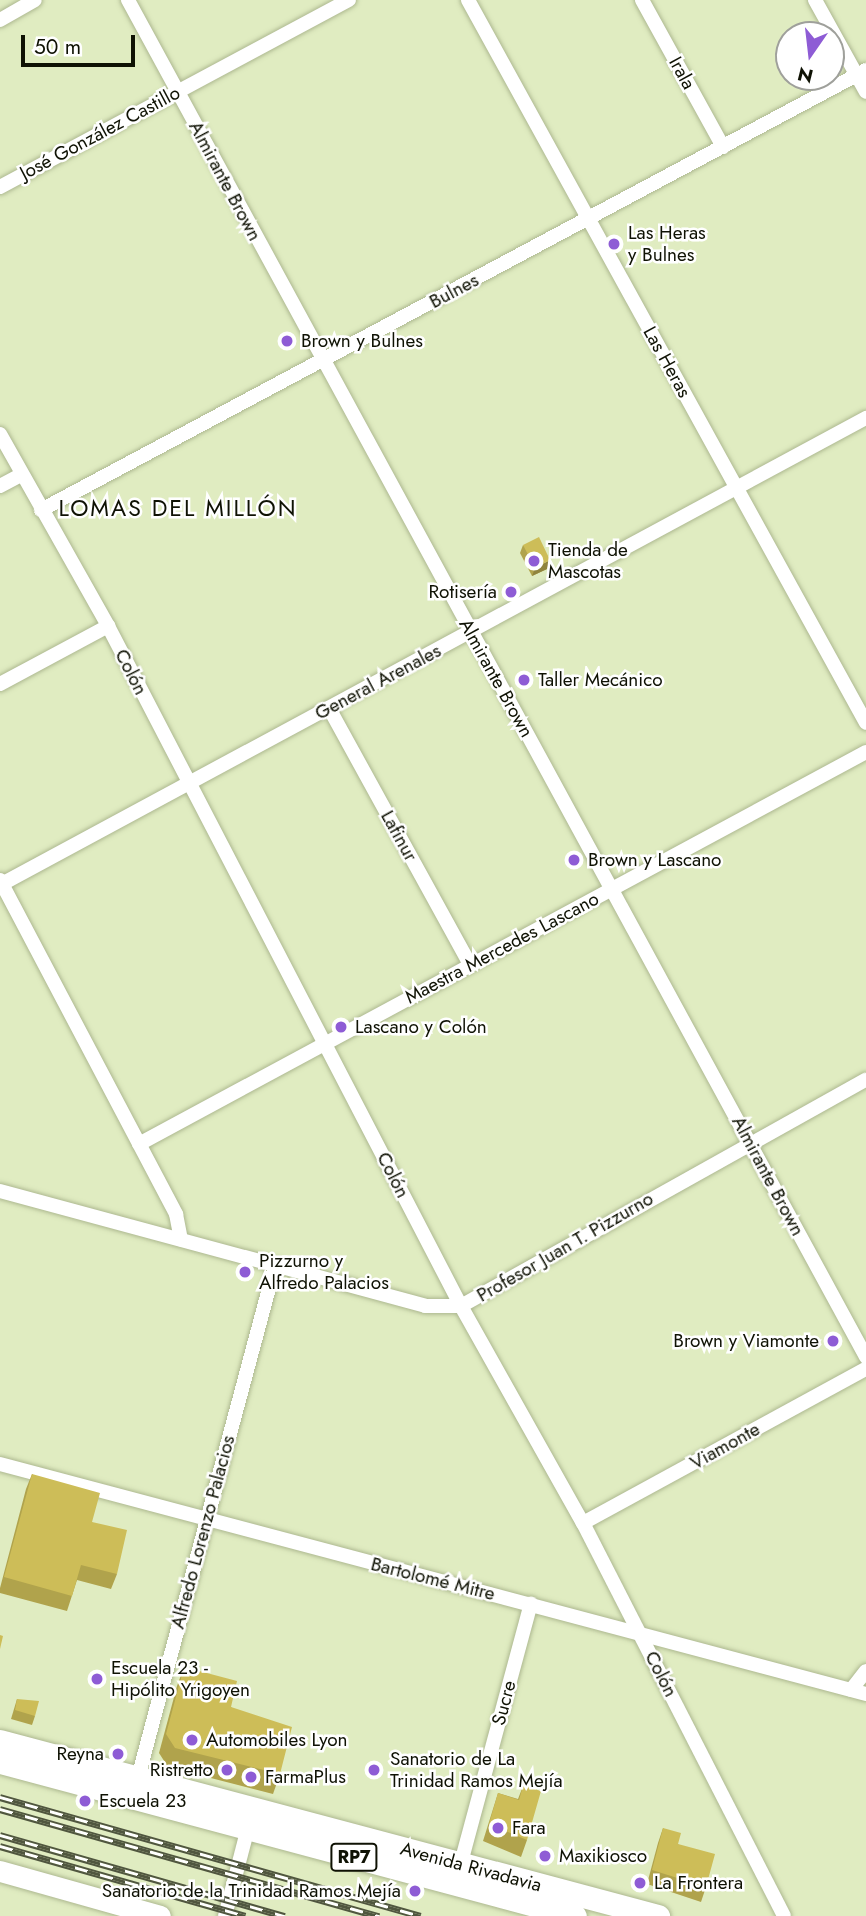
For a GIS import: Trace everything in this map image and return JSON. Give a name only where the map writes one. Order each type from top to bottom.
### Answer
[{"type":"main road","name":"Avenida Rivadavia","points":[[0,1741],[248,1828],[658,1916]]},
{"type":"main road","name":"Avenida Rivadavia","points":[[0,1762],[135,1788],[458,1875],[575,1916]]},
{"type":"main road","points":[[0,1871],[160,1916]]},
{"type":"street","points":[[0,20],[35,0]]},
{"type":"street","name":"Almirante Brown","points":[[128,0],[321,360],[614,889],[866,1357]]},
{"type":"street","name":"José González Castillo","points":[[0,187],[349,0]]},
{"type":"street","name":"Las Heras","points":[[468,0],[866,723]]},
{"type":"street","name":"Irala","points":[[642,0],[723,147]]},
{"type":"street","points":[[816,0],[861,73],[866,92]]},
{"type":"street","name":"Bulnes","points":[[41,510],[861,73]]},
{"type":"street","name":"General Arenales","points":[[1,883],[866,418]]},
{"type":"street","name":"Colón","points":[[0,435],[108,626],[187,783],[461,1306],[583,1523],[784,1916]]},
{"type":"street","points":[[0,486],[21,475]]},
{"type":"street","points":[[0,684],[108,626]]},
{"type":"street","name":"Lafinur","points":[[329,708],[470,964]]},
{"type":"street","name":"Maestra Mercedes Lascano","points":[[139,1144],[866,752]]},
{"type":"street","points":[[1,883],[176,1214],[181,1240]]},
{"type":"street","name":"Profesor Juan T. Pizzurno","points":[[0,1191],[425,1306],[461,1306],[750,1142],[866,1080]]},
{"type":"street","name":"Alfredo Lorenzo Palacios","points":[[135,1788],[275,1266]]},
{"type":"street","name":"Viamonte","points":[[583,1523],[866,1369]]},
{"type":"street","name":"Bartolomé Mitre","points":[[0,1464],[205,1521],[639,1632],[866,1694]]},
{"type":"street","name":"Sucre","points":[[458,1875],[531,1604]]},
{"type":"street","points":[[851,1690],[866,1671]]},
{"type":"street","points":[[225,1916],[248,1828]]},
{"type":"building","points":[[539,537],[550,560],[535,568],[523,545]]},
{"type":"building","points":[[32,1474],[100,1493],[92,1522],[127,1530],[117,1574],[81,1565],[72,1596],[4,1577]]},
{"type":"building","points":[[184,1667],[237,1681],[231,1707],[292,1727],[280,1774],[175,1748],[166,1734]]},
{"type":"building","points":[[17,1699],[39,1701],[35,1716],[15,1710]]},
{"type":"building","points":[[523,1786],[541,1791],[527,1840],[489,1824],[498,1793],[519,1800]]},
{"type":"building","points":[[663,1828],[681,1833],[678,1844],[715,1854],[706,1887],[652,1870]]},
{"type":"railway","points":[[0,1797],[420,1916]]},
{"type":"railway","points":[[0,1809],[379,1916]]},
{"type":"railway","points":[[0,1835],[285,1916]]},
{"type":"railway","points":[[0,1846],[245,1916]]},
{"type":"place","name":"Las Heras y Bulnes","points":[[614,244]]},
{"type":"place","name":"Brown y Bulnes","points":[[287,341]]},
{"type":"place","name":"Tienda de Mascotas","points":[[534,561]]},
{"type":"place","name":"Rotisería","points":[[511,592]]},
{"type":"place","name":"Taller Mecánico","points":[[524,680]]},
{"type":"place","name":"Brown y Lascano","points":[[574,860]]},
{"type":"place","name":"Lascano y Colón","points":[[341,1027]]},
{"type":"place","name":"Pizzurno y Alfredo Palacios","points":[[245,1272]]},
{"type":"place","name":"Brown y Viamonte","points":[[833,1341]]},
{"type":"place","name":"Escuela 23 - Hipólito Yrigoyen","points":[[97,1679]]},
{"type":"place","name":"Automobiles Lyon","points":[[192,1740]]},
{"type":"place","name":"Reyna","points":[[118,1754]]},
{"type":"place","name":"Ristretto","points":[[227,1770]]},
{"type":"place","name":"Sanatorio de La Trinidad Ramos Mejía","points":[[374,1770]]},
{"type":"place","name":"FarmaPlus","points":[[251,1777]]},
{"type":"place","name":"Escuela 23","points":[[85,1801]]},
{"type":"place","name":"Fara","points":[[498,1828]]},
{"type":"place","name":"Maxikiosco","points":[[545,1856]]},
{"type":"place","name":"La Frontera","points":[[640,1883]]},
{"type":"place","name":"Sanatorio de la Trinidad Ramos Mejía","points":[[415,1891]]},
{"type":"district","name":"LOMAS DEL MILLÓN","points":[[178,508]]}]
